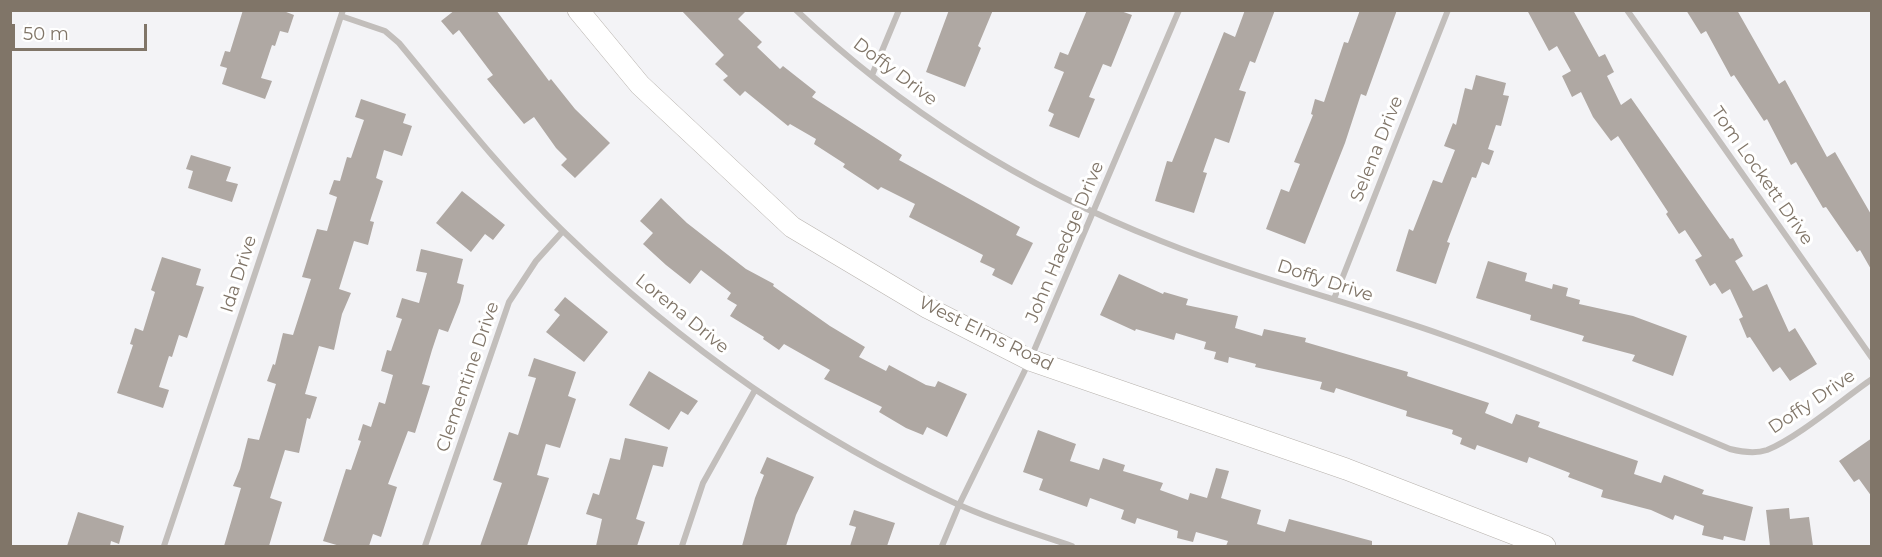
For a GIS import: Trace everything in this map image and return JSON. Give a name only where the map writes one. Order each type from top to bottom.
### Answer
[{"type":"main road","name":"West Elms Road","points":[[578,10],[640,85],[792,227],[928,308],[1030,360],[1346,469],[1545,546]]},
{"type":"street","name":"Doffy Drive","points":[[796,10],[872,75],[974,149],[1094,213],[1227,265],[1514,361],[1730,449],[1746,453],[1765,451],[1784,441],[1872,380]]},
{"type":"street","points":[[872,75],[899,10]]},
{"type":"street","name":"John Haedge Drive","points":[[942,546],[959,505],[1030,360],[1179,10]]},
{"type":"street","name":"Selena Drive","points":[[1334,299],[1448,10]]},
{"type":"street","name":"Tom Lockett Drive","points":[[1627,10],[1872,358]]},
{"type":"street","name":"Lorena Drive","points":[[342,13],[385,31],[399,43],[483,146],[563,231],[653,311],[755,390],[869,460],[959,505],[1072,546]]},
{"type":"street","name":"Ida Drive","points":[[164,546],[342,13]]},
{"type":"street","name":"Clementine Drive","points":[[425,546],[509,302],[531,267],[563,231]]},
{"type":"street","points":[[682,546],[703,483],[755,390]]},
{"type":"building","points":[[243,10],[281,10],[294,15],[288,33],[280,31],[275,46],[272,45],[261,78],[272,81],[265,99],[222,84],[227,68],[220,66],[225,51],[230,52]]},
{"type":"building","points":[[455,10],[496,10],[549,81],[551,79],[575,109],[610,143],[575,178],[561,165],[567,159],[556,148],[534,117],[524,124],[487,79],[493,75],[459,30],[453,35],[441,21]]},
{"type":"building","points":[[681,10],[747,10],[738,19],[762,42],[757,47],[780,69],[783,66],[816,92],[812,97],[902,155],[899,160],[1020,227],[1016,235],[1033,243],[1012,285],[992,275],[995,269],[980,262],[983,255],[909,217],[915,204],[881,187],[878,190],[843,167],[845,164],[814,144],[816,139],[790,124],[788,126],[745,91],[740,96],[723,80],[728,76],[715,64],[724,55]]},
{"type":"building","points":[[949,10],[993,10],[965,87],[926,72]]},
{"type":"building","points":[[1087,10],[1118,10],[1132,15],[1111,67],[1103,64],[1089,97],[1095,99],[1079,138],[1049,126],[1054,114],[1048,111],[1064,72],[1054,68],[1060,52],[1068,55]]},
{"type":"building","points":[[1245,10],[1275,10],[1255,63],[1250,61],[1239,90],[1246,92],[1229,143],[1215,138],[1203,172],[1207,173],[1194,213],[1155,201],[1167,161],[1172,162],[1224,32],[1235,37]]},
{"type":"building","points":[[1360,10],[1397,10],[1366,96],[1361,94],[1345,143],[1305,244],[1266,229],[1281,189],[1289,192],[1300,164],[1294,162],[1313,115],[1311,114],[1315,99],[1324,102],[1344,42],[1348,43]]},
{"type":"building","points":[[1527,10],[1573,10],[1599,57],[1605,54],[1614,72],[1607,76],[1621,105],[1631,98],[1730,239],[1733,238],[1743,256],[1735,261],[1753,291],[1767,284],[1789,332],[1795,328],[1817,364],[1790,381],[1780,367],[1773,372],[1750,337],[1747,338],[1739,319],[1743,317],[1730,289],[1722,294],[1715,283],[1710,286],[1695,260],[1702,256],[1685,230],[1679,234],[1666,214],[1668,212],[1618,136],[1611,141],[1593,117],[1581,92],[1572,97],[1562,76],[1571,71],[1557,46],[1549,51]]},
{"type":"building","points":[[1686,10],[1737,10],[1779,84],[1785,80],[1827,157],[1835,152],[1872,216],[1872,271],[1860,250],[1857,252],[1826,207],[1823,208],[1796,162],[1791,165],[1767,119],[1764,121],[1734,75],[1731,77],[1706,31],[1701,34]]},
{"type":"building","points":[[1476,75],[1506,83],[1503,95],[1509,96],[1501,126],[1496,125],[1488,149],[1494,151],[1489,165],[1482,162],[1476,178],[1472,177],[1447,242],[1450,243],[1436,284],[1396,271],[1409,229],[1413,231],[1433,180],[1442,183],[1455,150],[1444,146],[1453,123],[1456,125],[1465,88],[1472,90]]},
{"type":"building","points":[[361,99],[406,114],[403,123],[412,126],[402,156],[384,150],[376,178],[383,181],[370,221],[374,222],[368,245],[354,241],[339,289],[351,293],[342,314],[334,350],[319,346],[305,394],[317,397],[310,419],[307,418],[299,453],[285,450],[270,498],[282,502],[269,546],[224,546],[241,488],[233,486],[248,438],[259,440],[276,384],[267,381],[273,364],[275,365],[283,333],[293,335],[311,279],[302,277],[317,229],[327,231],[337,197],[329,194],[334,180],[340,181],[347,157],[351,158],[364,120],[355,117]]},
{"type":"building","points":[[191,155],[231,167],[226,181],[238,184],[232,202],[188,188],[193,171],[186,169]]},
{"type":"building","points":[[462,191],[505,225],[493,240],[485,234],[471,252],[436,223]]},
{"type":"building","points":[[661,198],[687,223],[746,269],[774,284],[773,286],[830,326],[865,347],[859,357],[886,371],[889,365],[926,385],[935,387],[938,381],[967,394],[947,437],[927,427],[923,435],[906,428],[879,412],[882,407],[824,379],[830,370],[784,344],[779,350],[763,339],[764,337],[730,316],[737,305],[727,299],[731,293],[701,270],[690,284],[666,265],[643,244],[653,233],[640,221]]},
{"type":"building","points":[[421,249],[463,259],[457,283],[464,285],[460,302],[448,332],[439,329],[422,384],[430,386],[415,433],[408,431],[388,484],[397,487],[381,537],[373,534],[369,546],[340,546],[323,541],[346,469],[351,470],[361,441],[358,440],[363,424],[371,427],[379,402],[385,404],[393,375],[381,371],[387,350],[391,351],[402,319],[396,317],[402,298],[419,303],[427,273],[416,271]]},
{"type":"building","points":[[162,257],[201,269],[196,285],[204,287],[187,338],[179,335],[172,357],[169,356],[159,387],[169,390],[163,408],[117,393],[133,345],[130,344],[135,328],[143,331],[155,292],[151,290]]},
{"type":"building","points":[[1488,261],[1527,273],[1525,281],[1552,289],[1553,284],[1568,288],[1566,296],[1580,300],[1579,304],[1633,316],[1687,336],[1673,376],[1632,361],[1635,355],[1582,341],[1584,336],[1530,320],[1531,315],[1476,298]]},
{"type":"building","points":[[1119,274],[1163,294],[1164,292],[1188,299],[1186,305],[1238,316],[1235,328],[1262,336],[1264,329],[1306,338],[1305,342],[1408,372],[1407,376],[1489,403],[1485,413],[1512,424],[1516,414],[1540,422],[1538,427],[1638,461],[1634,474],[1661,483],[1664,475],[1704,490],[1702,494],[1753,507],[1745,541],[1724,536],[1723,540],[1702,535],[1704,526],[1675,515],[1673,520],[1651,510],[1601,497],[1603,490],[1568,477],[1570,473],[1529,457],[1527,463],[1477,445],[1475,450],[1460,444],[1462,438],[1452,434],[1453,430],[1406,416],[1407,411],[1336,388],[1334,393],[1320,389],[1322,382],[1255,367],[1256,364],[1229,357],[1228,363],[1214,359],[1216,352],[1204,349],[1206,342],[1176,333],[1174,340],[1136,329],[1135,331],[1100,315]]},
{"type":"building","points":[[565,297],[608,332],[584,362],[546,332],[560,315],[554,310]]},
{"type":"building","points":[[534,358],[576,372],[568,396],[576,399],[560,448],[546,444],[537,475],[549,478],[527,546],[480,546],[502,483],[493,480],[509,432],[518,435],[536,378],[528,376]]},
{"type":"building","points":[[649,371],[698,401],[688,415],[681,411],[669,430],[629,405]]},
{"type":"building","points":[[1038,430],[1076,444],[1070,461],[1099,470],[1103,458],[1125,465],[1123,471],[1163,483],[1160,490],[1188,500],[1190,493],[1207,498],[1216,468],[1229,471],[1221,498],[1261,510],[1257,524],[1285,532],[1289,519],[1372,541],[1372,546],[1226,546],[1228,541],[1196,532],[1193,542],[1177,538],[1178,531],[1137,518],[1135,524],[1121,519],[1124,510],[1090,498],[1087,507],[1039,490],[1043,479],[1023,472]]},
{"type":"building","points":[[625,438],[668,447],[663,467],[653,465],[636,519],[645,522],[637,546],[596,546],[602,519],[586,514],[593,493],[599,495],[610,458],[620,460]]},
{"type":"building","points":[[1872,438],[1872,497],[1859,479],[1854,482],[1839,461]]},
{"type":"building","points":[[767,457],[814,477],[796,515],[786,546],[742,546],[764,475],[760,473]]},
{"type":"building","points":[[1789,508],[1790,519],[1809,517],[1813,546],[1770,546],[1766,510]]},
{"type":"building","points":[[854,510],[895,523],[887,546],[850,546],[856,527],[849,525]]},
{"type":"building","points":[[78,512],[124,526],[119,544],[111,541],[110,546],[67,546]]}]
